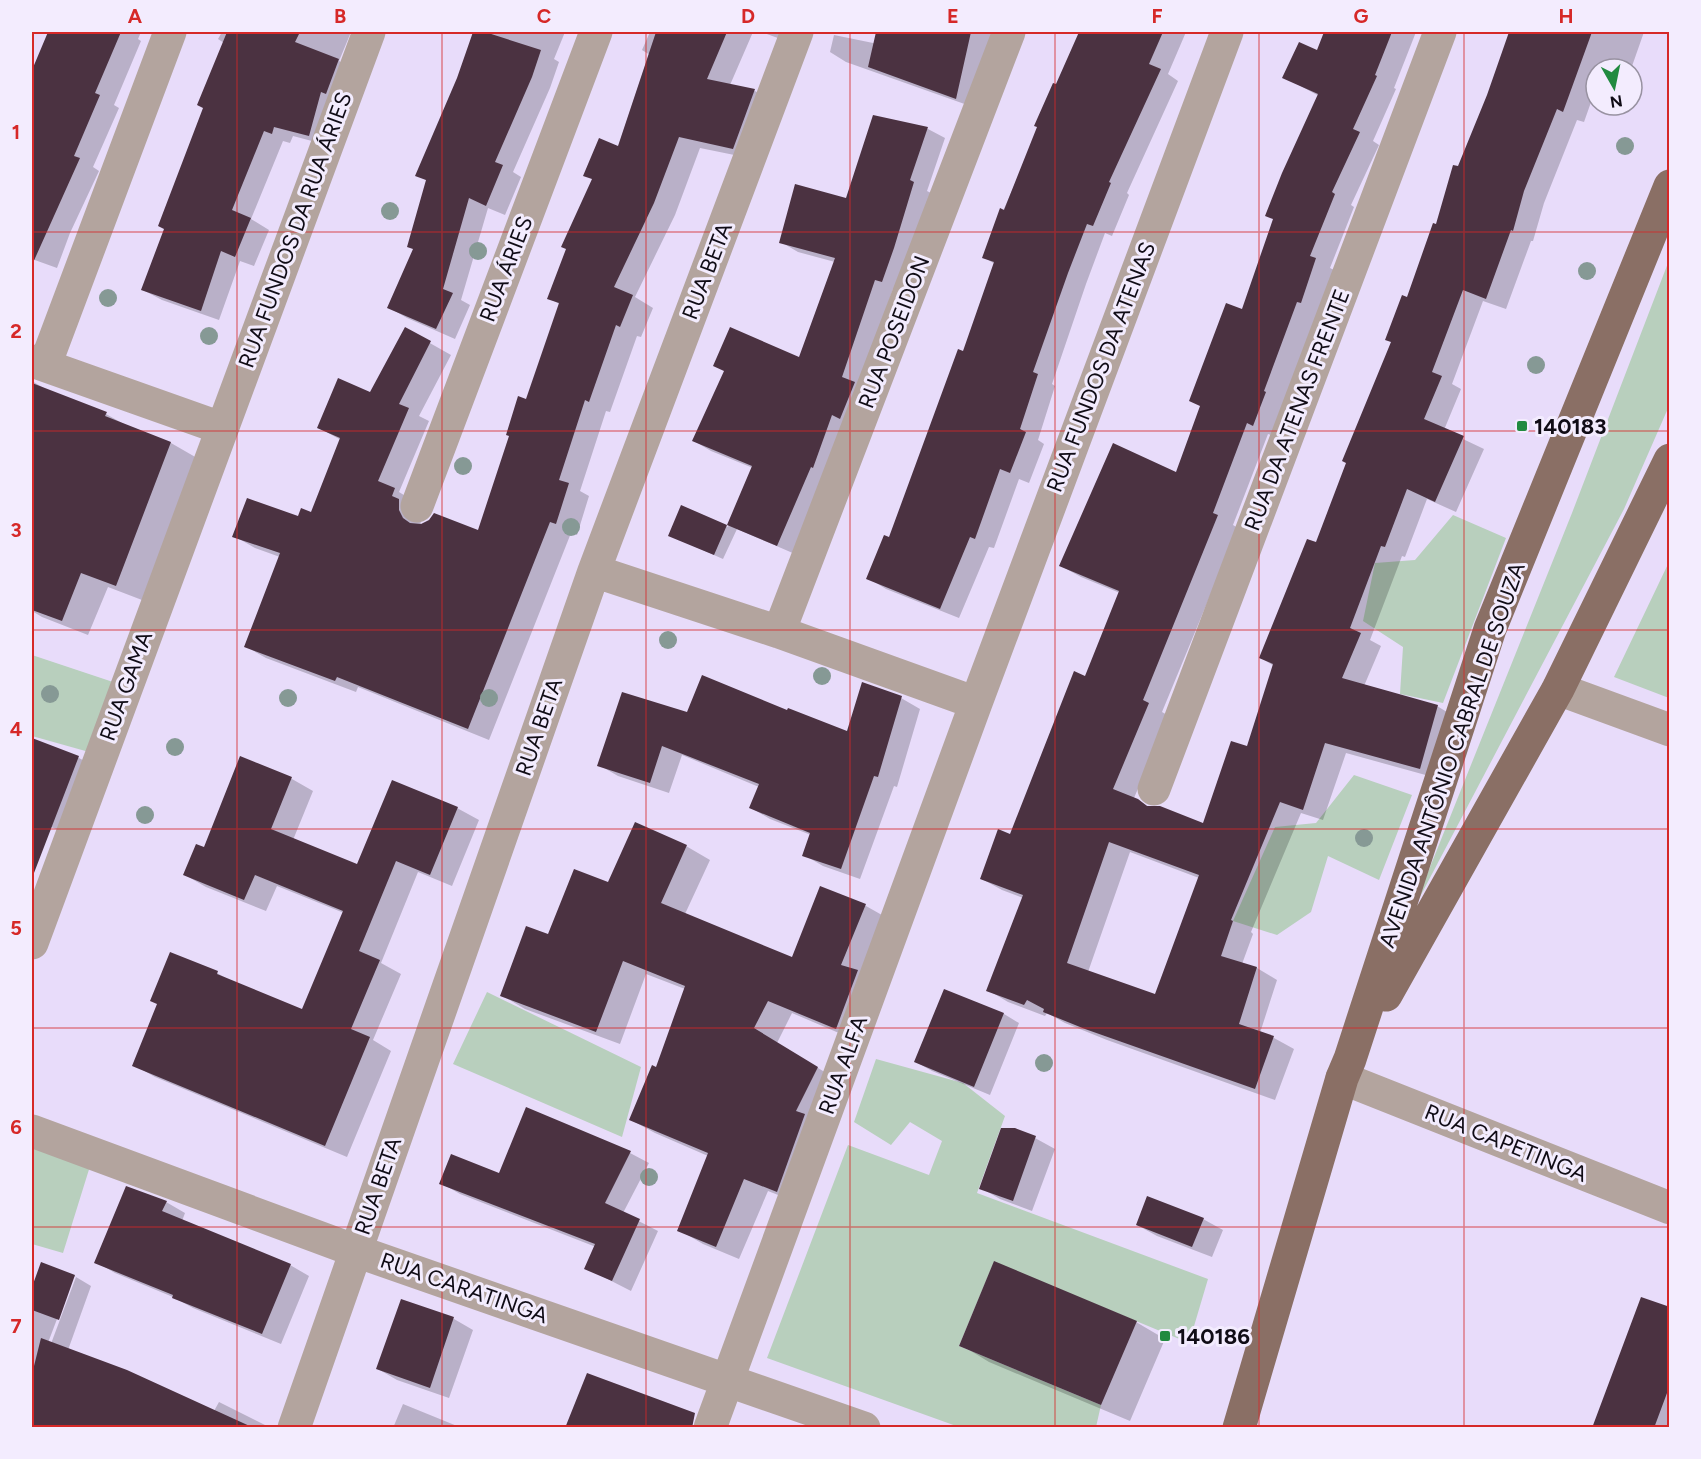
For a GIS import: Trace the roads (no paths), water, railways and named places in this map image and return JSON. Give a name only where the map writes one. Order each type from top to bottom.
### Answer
[{"type":"main road","name":"AVENIDA ANTÔNIO CABRAL DE SOUZA","points":[[1239,1428],[1346,1069],[1490,629],[1670,186]]},
{"type":"main road","name":"AVENIDA ANTÔNIO CABRAL DE SOUZA","points":[[1346,1069],[1558,689],[1670,460]]},
{"type":"street","points":[[170,32],[38,363],[221,428]]},
{"type":"street","name":"RUA FUNDOS DA RUA ÁRIES","points":[[221,428],[369,32]]},
{"type":"street","name":"RUA ÁRIES","points":[[417,506],[596,32]]},
{"type":"street","name":"RUA BETA","points":[[294,1428],[594,571],[798,32]]},
{"type":"street","name":"RUA POSEIDON","points":[[779,632],[1009,32]]},
{"type":"street","name":"RUA FUNDOS DA ATENAS","points":[[976,703],[1227,32]]},
{"type":"street","name":"RUA DA ATENAS FRENTE","points":[[1154,789],[1440,32]]},
{"type":"street","name":"RUA GAMA","points":[[32,943],[221,428]]},
{"type":"street","points":[[594,571],[779,632],[976,703]]},
{"type":"street","points":[[1558,689],[1670,730]]},
{"type":"street","name":"RUA ALFA","points":[[710,1428],[976,703]]},
{"type":"street","name":"RUA CAPETINGA","points":[[1346,1069],[1670,1209]]},
{"type":"street","name":"RUA CARATINGA","points":[[32,1131],[356,1251],[864,1428]]},
{"type":"place","name":"140183","points":[[1522,426]]},
{"type":"place","name":"140186","points":[[1165,1336]]}]
